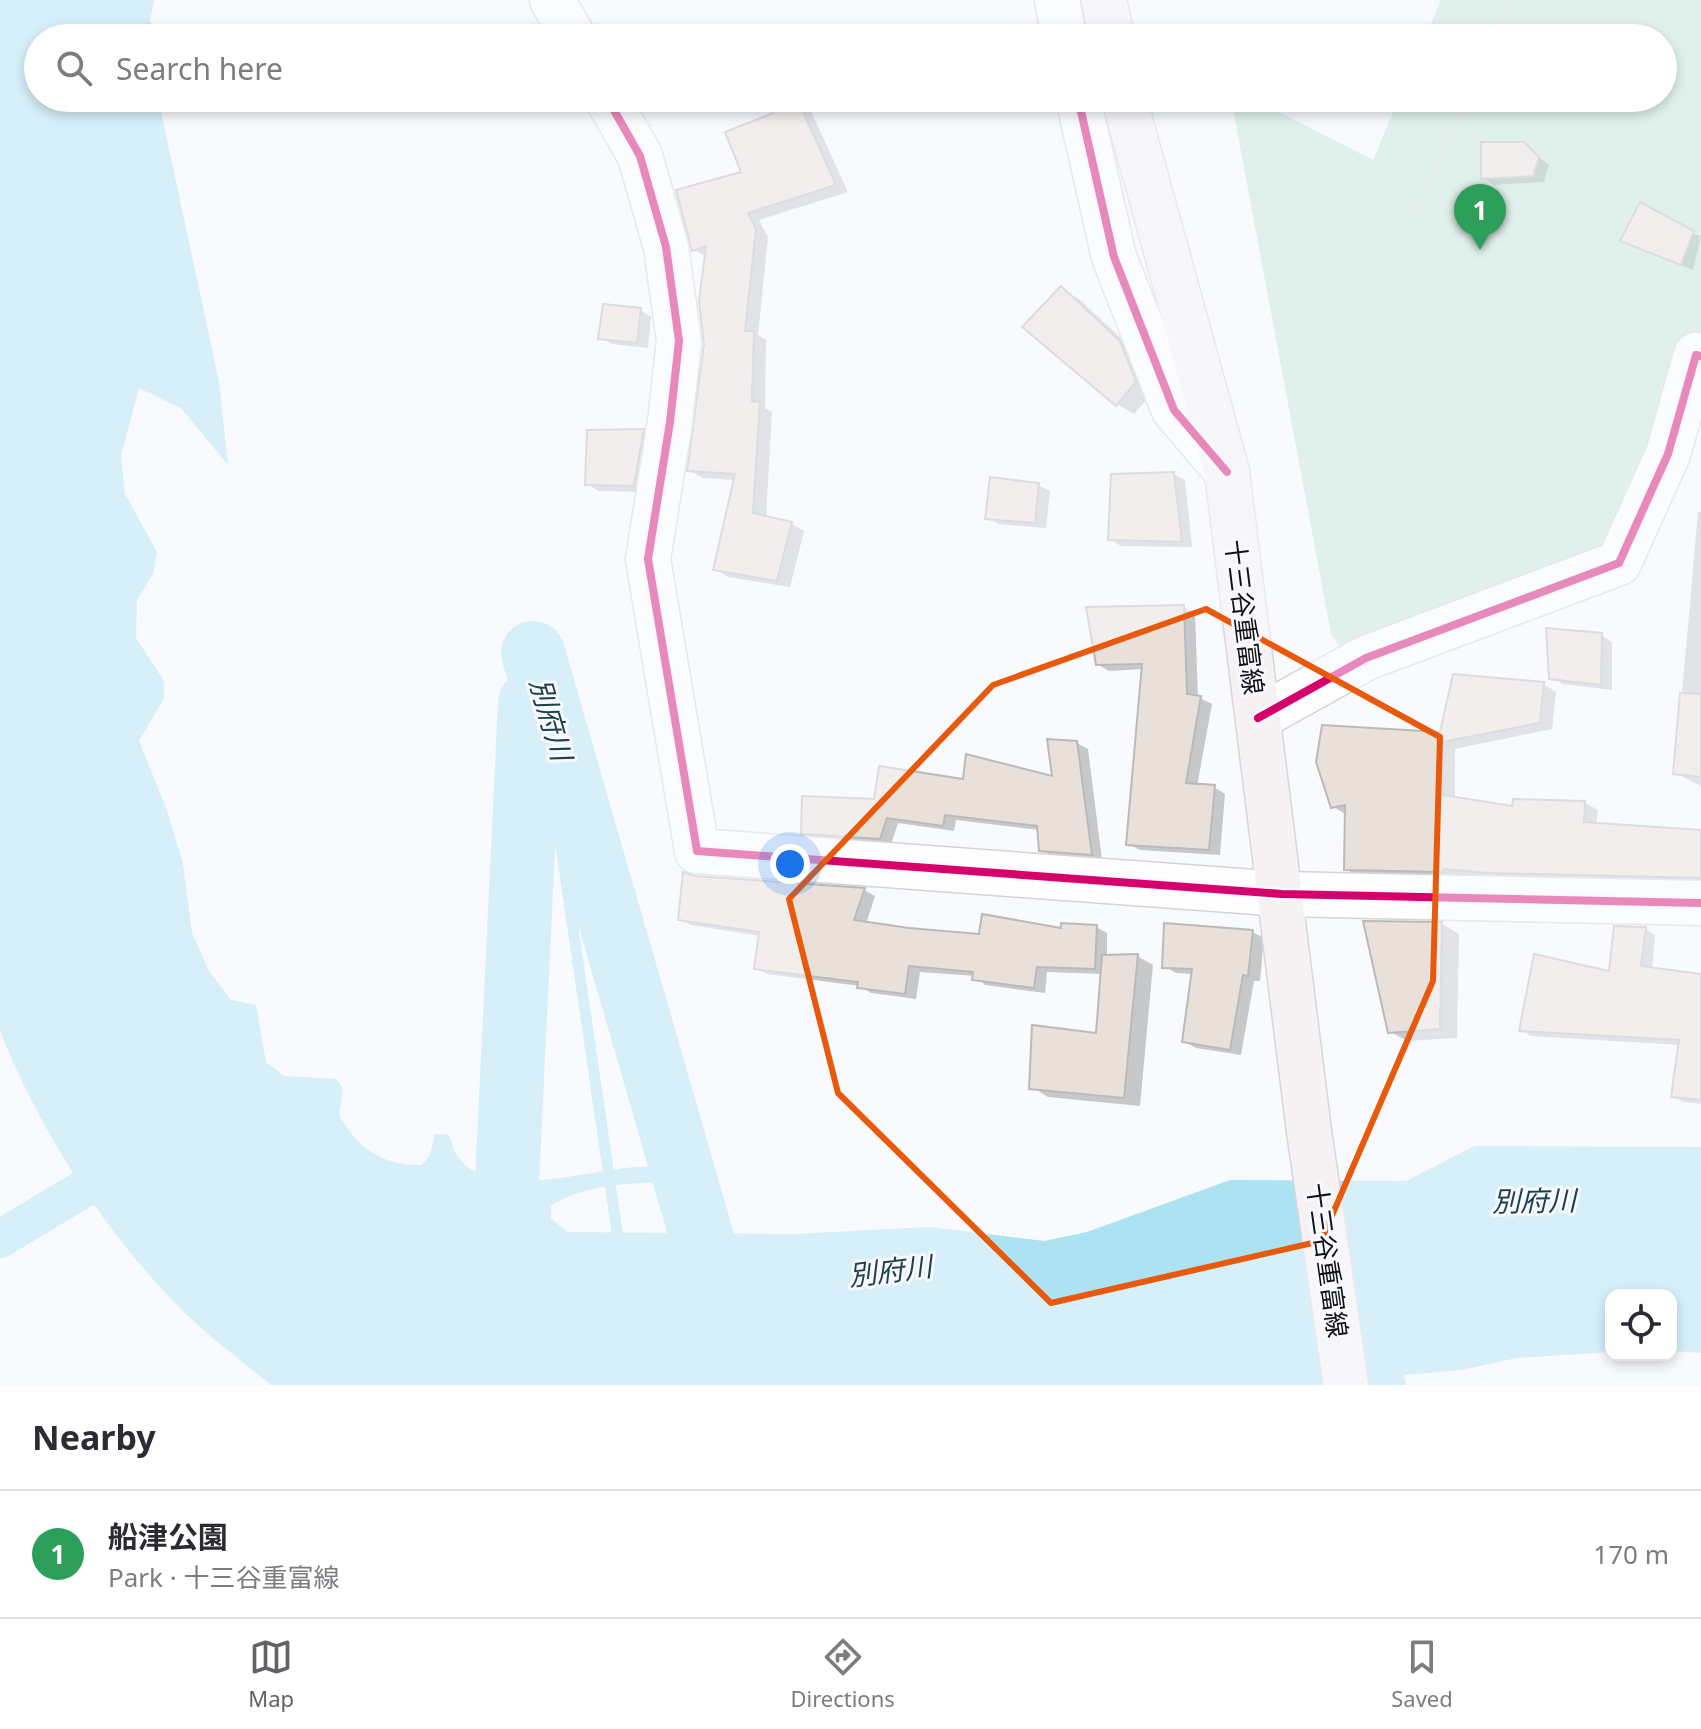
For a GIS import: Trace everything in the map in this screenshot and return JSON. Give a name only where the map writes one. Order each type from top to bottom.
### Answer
[{"type":"main road","points":[[1104,0],[1109,24]]},
{"type":"main road","name":"十三谷重富線","points":[[1128,112],[1227,472],[1282,894],[1309,1131],[1346,1385]]},
{"type":"street","points":[[552,0],[566,24]]},
{"type":"street","points":[[1057,0],[1061,24]]},
{"type":"street","points":[[615,112],[640,156],[666,247],[679,341],[648,559],[697,851],[1282,894],[1701,903]]},
{"type":"street","points":[[1081,112],[1114,257],[1174,410],[1227,472]]},
{"type":"street","points":[[1258,718],[1366,658],[1619,563],[1668,454],[1696,355],[1701,356]]},
{"type":"path","points":[[1501,24],[1512,0]]},
{"type":"path","points":[[1415,215],[1462,112]]},
{"type":"highlighted area","points":[[1206,609],[1440,737],[1433,981],[1321,1241],[1051,1303],[838,1093],[789,899],[993,685]]},
{"type":"green space","points":[[1441,0],[1701,0],[1701,341],[1657,453],[1608,549],[1346,655],[1331,634],[1234,112],[1279,112],[1373,160],[1393,112],[1677,112],[1677,24],[1431,24]]},
{"type":"water","points":[[0,0],[154,0],[152,24],[24,24],[24,112],[161,112],[219,381],[228,465],[182,409],[139,388],[121,456],[125,494],[157,552],[153,574],[137,600],[136,638],[164,681],[164,698],[139,741],[167,810],[183,864],[192,933],[209,971],[231,1000],[256,1005],[266,1062],[284,1076],[336,1079],[343,1089],[339,1115],[346,1127],[363,1146],[395,1162],[422,1165],[430,1155],[435,1134],[449,1135],[459,1158],[476,1172],[498,1179],[552,1179],[657,1167],[691,1182],[618,1185],[565,1198],[551,1206],[551,1219],[568,1232],[794,1234],[929,1227],[1044,1241],[1087,1232],[1230,1180],[1406,1181],[1475,1146],[1701,1147],[1701,1353],[1677,1351],[1677,1289],[1605,1289],[1605,1352],[1517,1358],[1461,1370],[1404,1375],[1406,1385],[271,1385],[192,1320],[127,1248],[77,1179],[16,1069],[0,1031]]},
{"type":"building","points":[[803,112],[836,185],[748,213],[756,229],[745,331],[754,331],[752,401],[760,402],[753,513],[792,522],[777,581],[713,570],[735,474],[687,471],[704,344],[699,301],[706,246],[692,251],[676,190],[741,172],[725,132],[773,113]]},
{"type":"building","points":[[1481,142],[1524,142],[1539,157],[1533,176],[1481,179]]},
{"type":"building","points":[[1640,202],[1694,231],[1681,265],[1620,241]]},
{"type":"building","points":[[1061,286],[1120,341],[1136,382],[1116,406],[1022,327]]},
{"type":"building","points":[[603,304],[641,308],[637,343],[598,339]]},
{"type":"building","points":[[644,429],[634,486],[585,485],[587,430]]},
{"type":"building","points":[[1174,472],[1182,542],[1108,540],[1111,474]]},
{"type":"building","points":[[990,477],[1039,483],[1035,523],[985,519]]},
{"type":"building","points":[[1184,605],[1187,694],[1201,696],[1186,783],[1215,785],[1209,850],[1126,845],[1142,664],[1096,665],[1086,607]]},
{"type":"building","points":[[1546,628],[1602,633],[1601,685],[1549,679]]},
{"type":"building","points":[[1453,674],[1544,682],[1540,723],[1442,742],[1443,795],[1512,806],[1513,799],[1585,801],[1584,822],[1701,830],[1701,878],[1488,873],[1443,869],[1443,872],[1344,870],[1345,805],[1331,808],[1316,762],[1322,725],[1440,732]]},
{"type":"building","points":[[1680,693],[1701,694],[1701,777],[1673,774]]},
{"type":"building","points":[[1047,739],[1077,741],[1092,855],[1039,851],[1037,826],[945,815],[943,826],[887,818],[880,839],[801,834],[802,796],[874,799],[879,766],[963,779],[966,754],[1052,776]]},
{"type":"building","points":[[683,872],[695,876],[865,888],[854,920],[909,928],[979,934],[982,914],[1061,928],[1061,923],[1097,925],[1095,969],[1037,967],[1034,988],[972,980],[973,972],[909,966],[905,994],[857,988],[858,982],[754,969],[759,932],[678,920]]},
{"type":"building","points":[[1363,921],[1442,922],[1440,1029],[1388,1033]]},
{"type":"building","points":[[1164,923],[1253,930],[1248,976],[1243,975],[1230,1050],[1182,1042],[1192,969],[1162,968]]},
{"type":"building","points":[[1614,926],[1646,927],[1641,966],[1701,974],[1701,1100],[1671,1097],[1679,1040],[1519,1031],[1534,954],[1609,971]]},
{"type":"building","points":[[1138,954],[1124,1098],[1029,1089],[1032,1025],[1096,1033],[1102,955]]},
{"type":"waterway","points":[[533,653],[619,1245]]},
{"type":"waterway","name":"別府川","points":[[533,653],[717,1290],[744,1287]]},
{"type":"waterway","name":"別府川","points":[[503,1266],[530,703]]},
{"type":"waterway","points":[[0,1239],[93,1183],[96,1147]]},
{"type":"cycle path","points":[[615,112],[640,156],[666,247],[679,341],[670,422],[648,559],[697,851],[1282,894],[1701,903]]},
{"type":"cycle path","points":[[1081,112],[1114,257],[1174,410],[1227,472]]},
{"type":"cycle path","points":[[1258,718],[1366,658],[1619,563],[1668,454],[1696,355],[1701,356]]},
{"type":"place","name":"船津公園","points":[[1480,250]]}]
